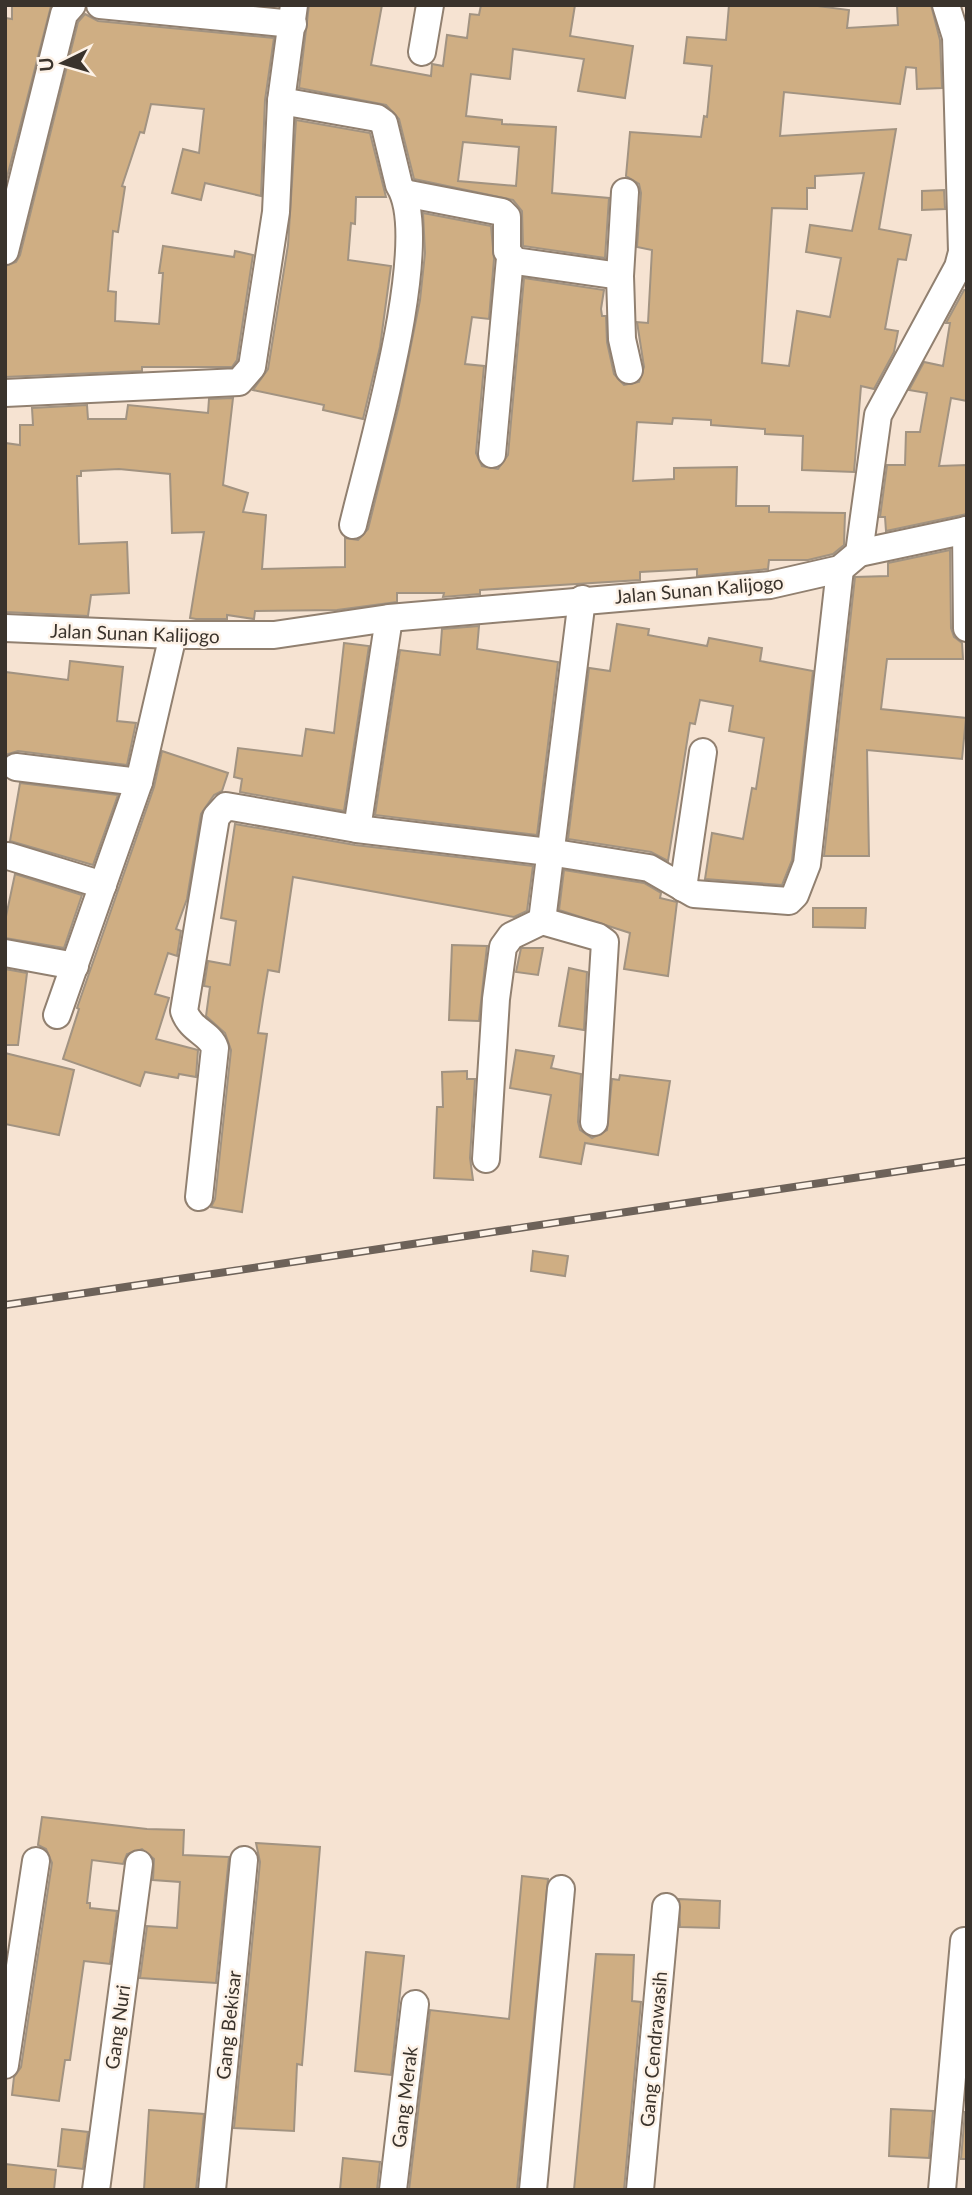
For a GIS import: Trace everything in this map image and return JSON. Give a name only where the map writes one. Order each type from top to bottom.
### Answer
[{"type":"street","points":[[5,251],[14,178],[64,14],[72,5]]},
{"type":"street","points":[[5,393],[239,382],[252,367],[276,212],[282,101],[293,15],[100,5]]},
{"type":"street","points":[[422,52],[430,5]]},
{"type":"street","points":[[199,1197],[215,1048],[213,1041],[192,1027],[184,1011],[216,817],[226,806],[356,829],[549,852],[649,868],[694,894],[777,902],[789,901],[795,895],[807,864],[849,561],[878,415],[964,253],[956,37],[946,5]]},
{"type":"street","points":[[282,101],[377,118],[383,122],[388,131],[399,185],[404,193],[408,219],[403,309],[353,525]]},
{"type":"street","points":[[625,192],[620,275],[622,339],[629,370]]},
{"type":"street","points":[[404,193],[502,212],[507,217],[507,251],[510,258],[492,454]]},
{"type":"street","points":[[510,258],[620,275]]},
{"type":"street","points":[[966,530],[967,628]]},
{"type":"street","name":"Jalan Sunan Kalijogo","points":[[5,628],[173,635],[274,635],[388,618],[582,599],[770,586],[849,561],[966,530]]},
{"type":"street","points":[[542,921],[582,599]]},
{"type":"street","points":[[356,829],[388,618]]},
{"type":"street","points":[[57,1015],[139,782],[173,635]]},
{"type":"street","points":[[683,888],[703,752]]},
{"type":"street","points":[[16,767],[139,782]]},
{"type":"street","points":[[8,856],[103,886]]},
{"type":"street","points":[[486,1159],[496,999],[503,947],[512,936],[542,921],[598,937],[605,942],[594,1122]]},
{"type":"street","points":[[5,953],[75,966]]},
{"type":"street","name":"Gang Bekisar","points":[[212,2190],[244,1860]]},
{"type":"street","points":[[5,2065],[36,1861]]},
{"type":"street","name":"Gang Nuri","points":[[96,2190],[139,1864]]},
{"type":"street","points":[[533,2190],[561,1889]]},
{"type":"street","name":"Gang Cendrawasih","points":[[640,2190],[666,1907]]},
{"type":"street","points":[[942,2190],[964,1941]]},
{"type":"street","name":"Gang Merak","points":[[393,2190],[415,2004]]},
{"type":"building","points":[[12,5],[51,6],[5,185],[5,18],[12,19]]},
{"type":"building","points":[[309,5],[382,5],[371,65],[431,76],[432,64],[443,66],[447,35],[467,38],[470,14],[479,15],[481,5],[575,5],[570,36],[633,46],[625,98],[578,91],[584,59],[513,49],[510,79],[471,74],[466,116],[502,120],[502,124],[556,127],[552,193],[609,198],[605,258],[523,246],[522,211],[513,200],[414,179],[399,119],[386,105],[299,88]],"holes":[[[463,142],[519,147],[516,186],[458,181]]]},
{"type":"building","points":[[729,5],[810,5],[849,10],[847,28],[898,25],[897,5],[931,5],[940,40],[942,88],[917,89],[916,68],[906,67],[900,104],[784,92],[780,136],[896,129],[879,229],[911,235],[906,260],[898,259],[885,329],[898,331],[894,352],[874,389],[861,386],[854,472],[802,470],[803,436],[765,434],[765,429],[711,425],[711,420],[673,418],[672,424],[637,422],[633,481],[674,479],[674,468],[737,467],[736,506],[769,506],[769,512],[845,513],[844,545],[833,554],[808,560],[769,560],[768,569],[697,576],[697,569],[640,572],[640,580],[480,590],[480,594],[443,597],[444,593],[397,593],[397,602],[337,610],[255,611],[254,619],[227,615],[227,619],[196,619],[190,618],[204,532],[172,533],[170,474],[119,469],[81,471],[81,476],[77,476],[79,544],[127,542],[129,593],[91,595],[88,616],[5,612],[5,443],[20,445],[20,425],[33,425],[32,408],[87,405],[88,419],[126,419],[128,405],[208,413],[209,399],[233,398],[223,485],[248,493],[243,512],[266,515],[262,569],[345,567],[345,538],[358,540],[368,529],[399,405],[420,300],[425,253],[423,213],[491,226],[494,259],[489,319],[472,317],[465,364],[484,366],[476,453],[482,466],[498,469],[508,455],[524,278],[604,290],[601,309],[602,316],[606,316],[607,342],[614,374],[624,385],[639,382],[644,367],[637,322],[648,323],[652,250],[637,247],[641,193],[639,184],[626,176],[630,132],[701,137],[704,116],[707,117],[712,66],[684,63],[687,37],[726,40]],"holes":[[[864,173],[852,231],[810,225],[806,252],[841,258],[830,317],[797,311],[789,366],[762,363],[772,208],[807,209],[807,188],[815,188],[815,176]]]},
{"type":"building","points":[[85,14],[98,21],[274,38],[265,100],[261,196],[205,183],[201,200],[172,193],[183,149],[199,153],[204,109],[151,104],[144,133],[140,132],[122,186],[125,187],[118,232],[113,231],[108,291],[116,292],[115,321],[159,324],[163,273],[159,273],[163,246],[234,257],[235,251],[253,255],[237,360],[232,367],[142,367],[142,371],[5,377],[5,266],[16,262],[20,255],[78,22]]},
{"type":"building","points":[[296,120],[370,133],[386,197],[356,197],[355,224],[351,223],[348,260],[391,266],[380,347],[363,419],[323,410],[324,405],[253,390],[268,369],[288,245]]},
{"type":"building","points":[[944,190],[945,209],[922,210],[922,191]]},
{"type":"building","points":[[964,290],[967,290],[967,401],[951,398],[939,466],[967,465],[967,514],[886,531],[885,517],[880,517],[887,465],[905,465],[906,432],[920,432],[927,393],[909,390],[924,362],[943,366],[950,323],[946,323]]},
{"type":"building","points":[[950,550],[951,628],[954,637],[962,643],[963,659],[887,659],[881,709],[966,718],[962,759],[867,750],[869,856],[824,856],[855,577],[888,576],[888,563]]},
{"type":"building","points":[[617,624],[649,629],[648,635],[707,646],[709,638],[762,648],[760,661],[813,671],[792,860],[782,885],[705,879],[712,833],[743,839],[752,788],[756,789],[764,738],[729,731],[733,706],[700,700],[695,724],[690,723],[668,861],[651,852],[568,839],[589,668],[610,671]]},
{"type":"building","points":[[479,626],[477,649],[558,662],[537,835],[375,815],[400,650],[440,655],[442,629]]},
{"type":"building","points":[[344,643],[369,646],[344,811],[240,792],[242,779],[234,777],[238,748],[302,756],[306,729],[334,733]]},
{"type":"building","points":[[70,661],[123,667],[117,721],[136,723],[127,765],[18,751],[5,755],[5,672],[68,680]]},
{"type":"building","points":[[162,751],[228,773],[222,791],[214,795],[201,814],[187,899],[176,929],[181,931],[177,956],[168,953],[155,994],[169,998],[156,1039],[198,1050],[196,1077],[179,1074],[178,1078],[145,1072],[140,1086],[63,1059],[79,1009],[77,1008],[154,787]]},
{"type":"building","points":[[20,783],[118,795],[93,865],[10,841]]},
{"type":"building","points":[[235,824],[355,845],[533,866],[527,911],[514,917],[293,877],[279,972],[268,970],[263,1000],[258,1033],[267,1034],[242,1212],[211,1207],[215,1199],[231,1050],[225,1033],[206,1016],[210,987],[204,986],[208,961],[230,965],[236,921],[221,918]]},
{"type":"building","points":[[564,870],[644,883],[661,893],[660,898],[677,902],[668,976],[624,969],[630,933],[559,910]]},
{"type":"building","points":[[15,874],[82,895],[64,948],[5,938],[5,921]]},
{"type":"building","points":[[813,908],[866,908],[865,928],[813,927]]},
{"type":"building","points":[[452,945],[487,946],[479,1021],[449,1020]]},
{"type":"building","points":[[521,948],[543,948],[538,975],[516,972]]},
{"type":"building","points":[[569,968],[587,972],[584,1030],[559,1026]]},
{"type":"building","points":[[5,969],[27,973],[18,1045],[5,1045]]},
{"type":"building","points":[[516,1050],[554,1056],[551,1068],[581,1074],[578,1122],[580,1130],[592,1138],[607,1130],[612,1079],[619,1080],[620,1075],[670,1081],[658,1155],[585,1143],[581,1164],[540,1157],[551,1095],[510,1088]]},
{"type":"building","points":[[5,1053],[74,1070],[59,1135],[5,1124]]},
{"type":"building","points":[[467,1071],[467,1079],[475,1079],[470,1158],[473,1180],[434,1178],[437,1107],[443,1107],[442,1072]]},
{"type":"building","points":[[533,1251],[568,1256],[565,1276],[531,1271]]},
{"type":"building","points":[[42,1817],[147,1829],[184,1830],[183,1855],[229,1857],[216,1983],[140,1978],[147,1926],[177,1928],[180,1882],[153,1880],[154,1859],[142,1849],[127,1854],[123,1864],[92,1860],[87,1903],[90,1903],[90,1908],[117,1911],[110,1964],[84,1961],[70,2060],[65,2060],[59,2101],[12,2095],[14,2077],[21,2067],[52,1863],[46,1849],[38,1845]]},
{"type":"building","points":[[256,1843],[320,1847],[302,2065],[297,2064],[294,2131],[234,2128],[260,1862]]},
{"type":"building","points":[[522,1876],[548,1879],[517,2190],[409,2190],[430,2010],[509,2019]]},
{"type":"building","points":[[679,1899],[720,1901],[719,1928],[680,1927]]},
{"type":"building","points":[[366,1952],[404,1956],[391,2075],[355,2071]]},
{"type":"building","points":[[596,1954],[634,1955],[632,2001],[641,2002],[624,2190],[574,2190]]},
{"type":"building","points":[[891,2109],[933,2111],[929,2158],[889,2156]]},
{"type":"building","points":[[149,2110],[204,2114],[196,2190],[144,2190]]},
{"type":"building","points":[[965,2112],[967,2159],[961,2159]]},
{"type":"building","points":[[62,2129],[88,2132],[83,2169],[58,2166]]},
{"type":"building","points":[[343,2158],[380,2162],[377,2190],[340,2190]]},
{"type":"building","points":[[5,2164],[56,2170],[54,2190],[5,2190]]},
{"type":"railway","points":[[5,1305],[967,1161]]}]
